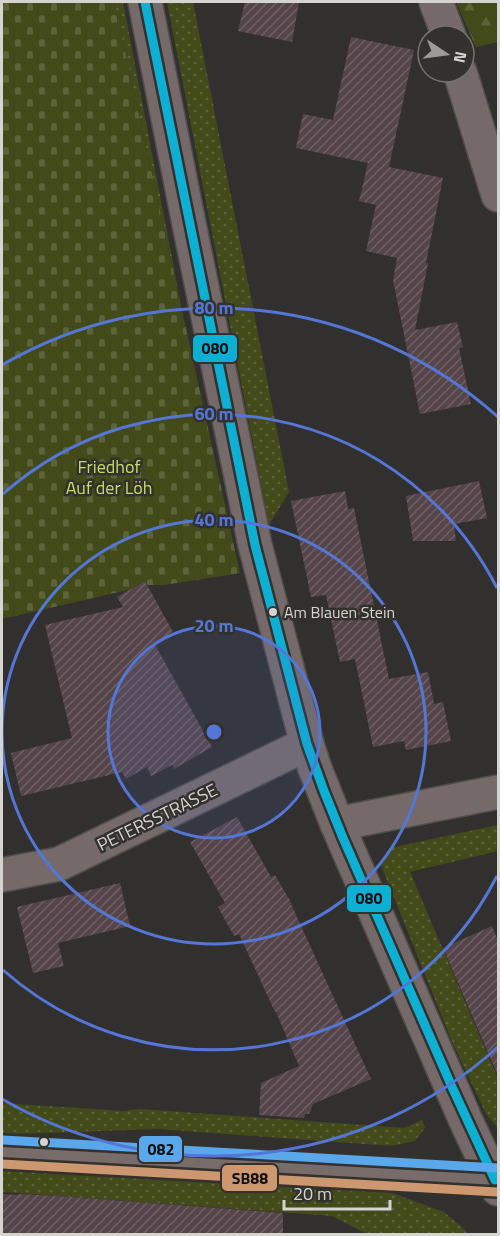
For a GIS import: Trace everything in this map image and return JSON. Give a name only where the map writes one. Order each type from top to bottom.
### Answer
[{"type":"main road","points":[[2,1152],[422,1175],[497,1183]]},
{"type":"street","points":[[145,2],[255,545],[314,766],[466,1121],[497,1183]]},
{"type":"street","points":[[436,2],[444,24]]},
{"type":"street","points":[[464,84],[498,195]]},
{"type":"street","name":"PETERSSTRASSE","points":[[2,875],[59,864],[308,744]]},
{"type":"street","points":[[337,824],[498,792]]},
{"type":"green space","name":"Friedhof Auf der Löh","points":[[2,2],[114,2],[240,573],[164,585],[148,585],[145,581],[128,590],[2,619]]},
{"type":"green space","points":[[114,2],[123,2],[181,305]]},
{"type":"green space","points":[[167,2],[193,2],[289,492],[269,525]]},
{"type":"green space","points":[[456,2],[498,2],[498,42],[476,47],[476,24],[466,24]]},
{"type":"green space","points":[[498,825],[498,851],[410,872],[498,1079],[498,1128],[486,1114],[453,1044],[380,863],[390,848]]},
{"type":"green space","points":[[2,1103],[123,1111],[140,1109],[405,1128],[422,1120],[425,1128],[415,1141],[391,1146],[158,1129],[17,1134],[2,1133]]},
{"type":"green space","points":[[2,1168],[384,1190],[444,1212],[467,1234],[367,1234],[332,1216],[2,1192]]},
{"type":"building","points":[[245,2],[299,2],[292,42],[238,31]]},
{"type":"building","points":[[351,37],[414,50],[389,167],[443,178],[415,330],[457,322],[463,347],[459,348],[471,404],[420,414],[393,280],[397,258],[366,251],[376,205],[359,201],[368,163],[296,148],[303,114],[333,120]]},
{"type":"building","points":[[479,481],[487,518],[454,524],[456,541],[413,541],[406,496]]},
{"type":"building","points":[[345,491],[348,509],[354,508],[389,679],[428,672],[434,704],[443,702],[451,741],[406,750],[404,741],[373,747],[355,659],[340,662],[326,595],[311,597],[291,501]]},
{"type":"building","points":[[145,581],[173,632],[154,643],[212,747],[174,769],[172,765],[151,776],[147,767],[126,779],[122,772],[21,796],[11,753],[72,738],[45,625],[123,607],[117,597]]},
{"type":"building","points":[[237,817],[271,877],[275,875],[292,904],[371,1079],[313,1104],[309,1114],[305,1114],[304,1118],[259,1115],[261,1083],[299,1066],[239,934],[234,936],[218,907],[225,903],[190,842]]},
{"type":"building","points":[[120,883],[130,926],[58,943],[64,966],[33,973],[17,907]]},
{"type":"building","points":[[492,926],[498,941],[498,1076],[443,948]]},
{"type":"building","points":[[2,1194],[283,1213],[283,1234],[2,1234]]},
{"type":"transit line","name":"080","points":[[145,2],[255,545],[307,744],[343,838],[495,1180]]},
{"type":"transit line","name":"082","points":[[3,1140],[498,1168]]},
{"type":"transit line","name":"SB88","points":[[2,1164],[497,1192]]},
{"type":"place","name":"Am Blauen Stein","points":[[273,612]]}]
